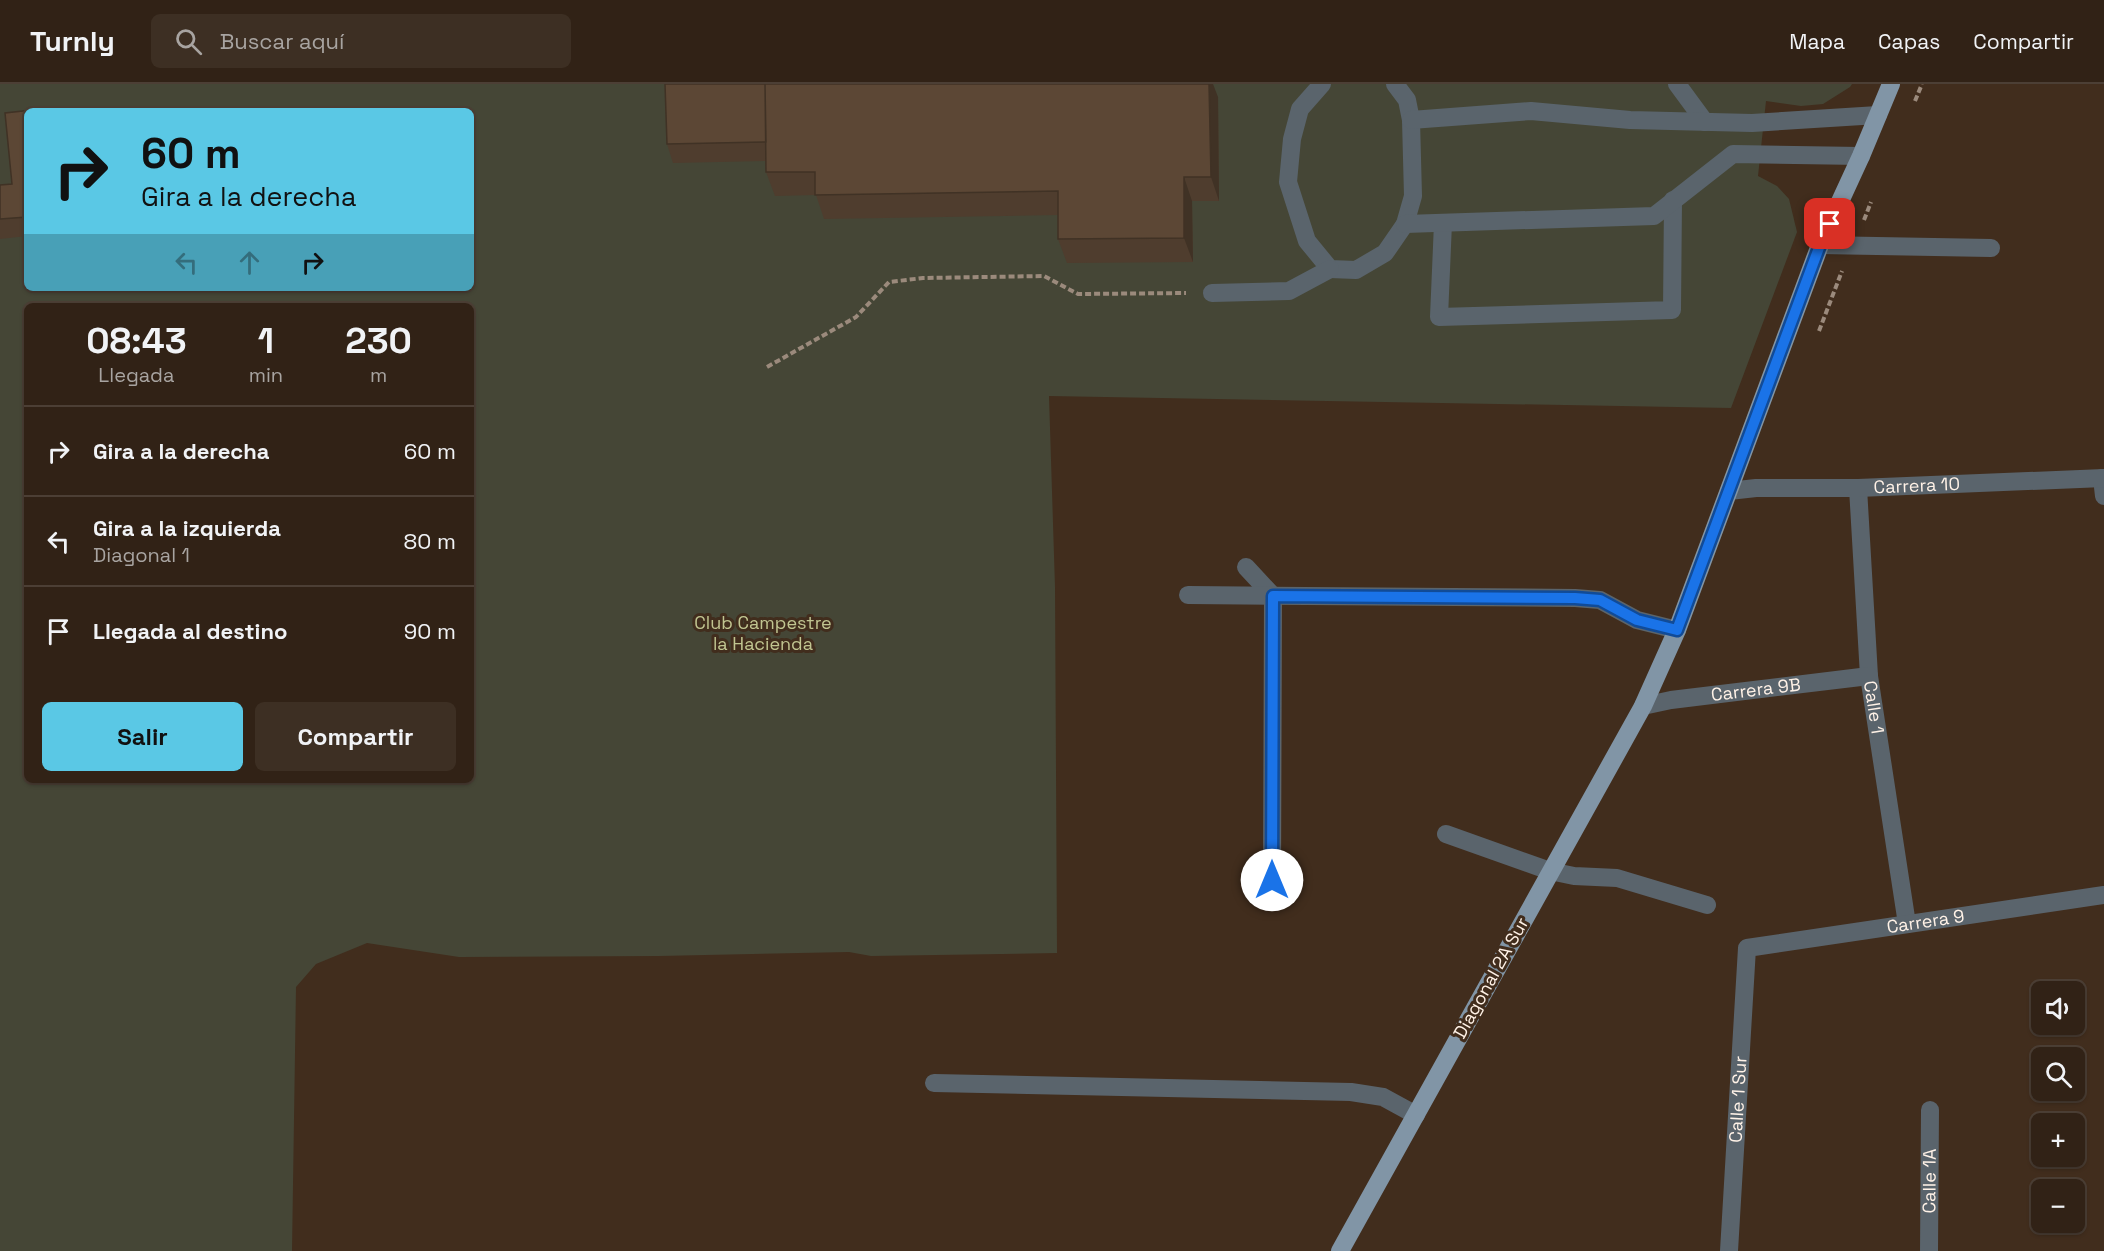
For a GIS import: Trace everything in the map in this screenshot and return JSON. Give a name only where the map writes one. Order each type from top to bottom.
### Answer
[{"type":"main road","name":"Diagonal 2A Sur","points":[[1340,1251],[1644,706],[1677,630],[1820,245],[1891,84]]},
{"type":"street","points":[[1322,84],[1300,109],[1292,139],[1288,182],[1307,241],[1330,268]]},
{"type":"street","points":[[1212,293],[1289,291],[1330,268],[1356,270],[1385,253],[1405,224],[1413,196],[1411,120],[1407,100],[1395,84]]},
{"type":"street","points":[[1677,84],[1705,122]]},
{"type":"street","points":[[1411,120],[1531,111],[1630,120],[1752,123],[1878,115]]},
{"type":"street","points":[[1733,154],[1737,122]]},
{"type":"street","points":[[1405,224],[1654,216],[1733,154],[1861,156]]},
{"type":"street","points":[[1443,223],[1439,317],[1672,310],[1673,200]]},
{"type":"street","points":[[1820,245],[1991,248]]},
{"type":"street","name":"Carrera 10","points":[[1729,491],[1756,488],[2103,484]]},
{"type":"street","name":"Calle 1","points":[[1858,488],[1869,676],[1907,924]]},
{"type":"street","points":[[1246,567],[1273,596],[1272,880]]},
{"type":"street","points":[[1188,595],[1575,598],[1600,600],[1637,620],[1677,630]]},
{"type":"street","name":"Carrera 9B","points":[[1644,706],[1671,700],[1869,676]]},
{"type":"street","points":[[1446,834],[1550,871],[1574,876],[1617,878],[1707,905]]},
{"type":"street","name":"Carrera 9","points":[[1747,948],[2104,895]]},
{"type":"street","name":"Calle 1 Sur","points":[[1729,1251],[1747,948]]},
{"type":"street","points":[[934,1083],[1351,1092],[1383,1097],[1416,1115]]},
{"type":"street","name":"Calle 1A","points":[[1929,1251],[1930,1110]]},
{"type":"path","points":[[767,367],[856,317],[889,282],[923,278],[1044,276],[1078,294],[1212,293]]},
{"type":"green space","name":"Club Campestre la Hacienda","points":[[0,84],[1852,84],[1823,104],[1801,106],[1766,101],[1758,176],[1777,186],[1789,199],[1797,232],[1731,408],[1049,396],[1055,587],[1057,953],[871,956],[849,952],[459,957],[367,943],[316,964],[296,987],[292,1251],[0,1251]]},
{"type":"building","points":[[665,84],[765,84],[766,142],[667,144]]},
{"type":"building","points":[[765,84],[1209,84],[1211,177],[1184,177],[1184,238],[1058,239],[1058,191],[815,195],[815,172],[766,172]]},
{"type":"building","points":[[24,111],[24,217],[0,219],[0,185],[12,184],[5,113]]},
{"type":"route","points":[[1272,880],[1273,596],[1600,600],[1637,620],[1677,630],[1820,245],[1830,224]]}]
